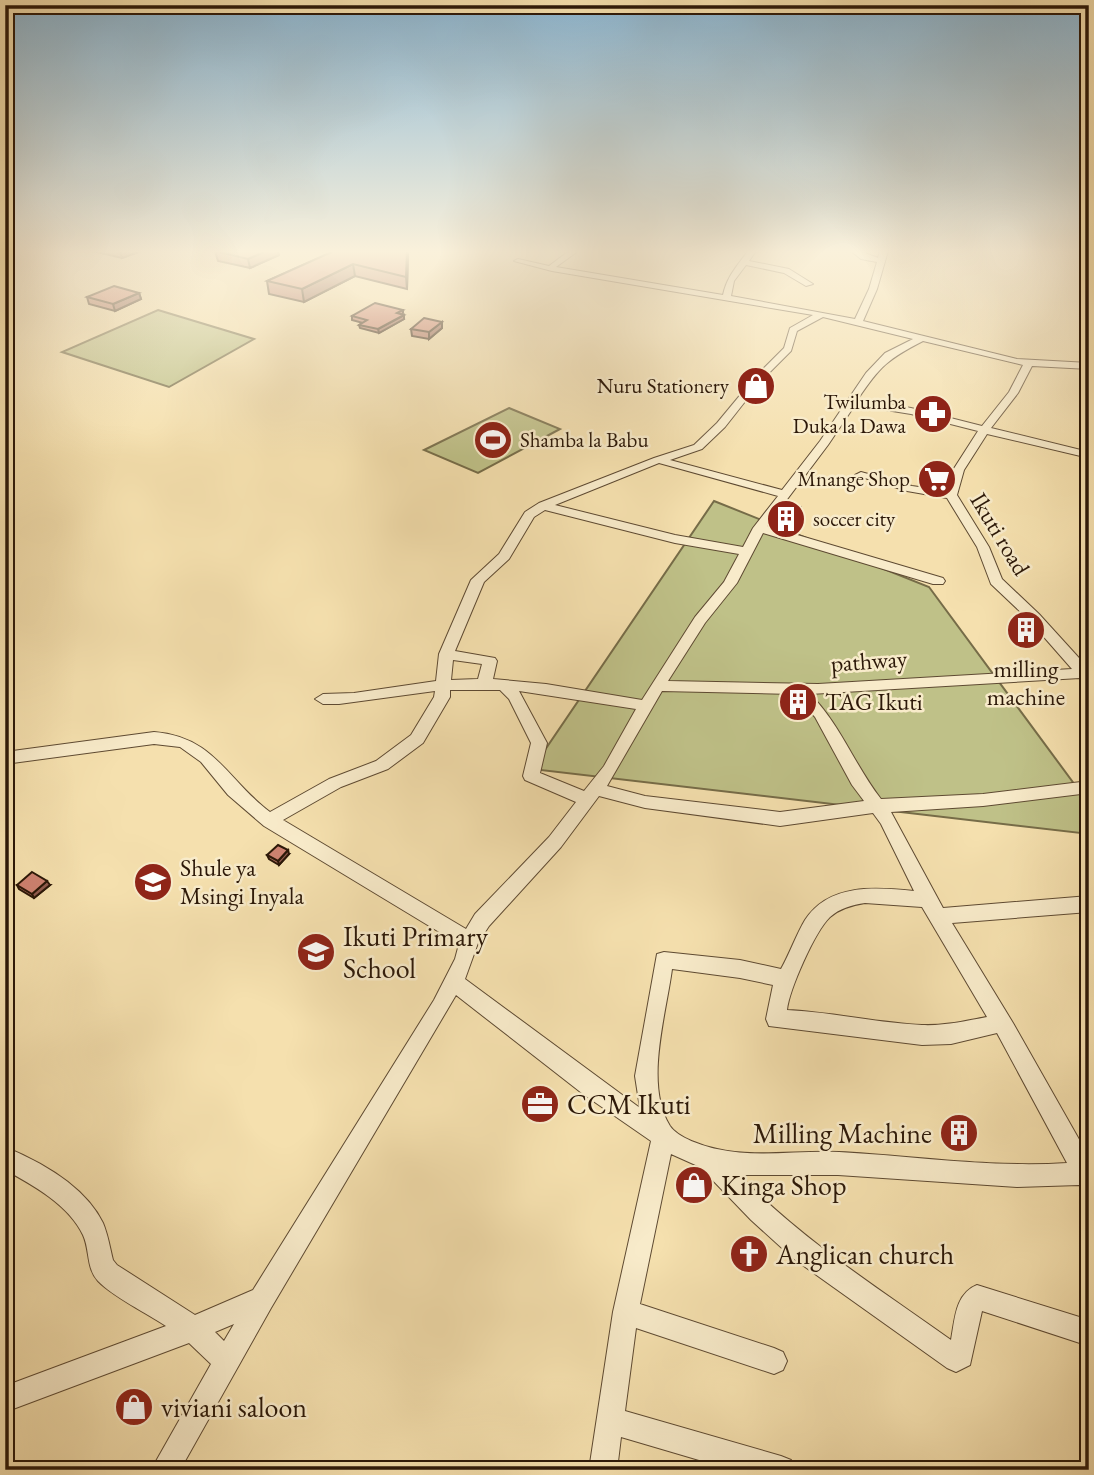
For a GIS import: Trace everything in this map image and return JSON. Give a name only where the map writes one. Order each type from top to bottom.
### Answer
[{"type":"street","points":[[270,821],[304,798],[382,765],[400,754],[423,732],[442,697],[446,654],[478,580],[504,556],[529,515],[543,506],[658,460],[687,453],[705,441],[788,349],[793,330],[811,320]]},
{"type":"street","points":[[852,320],[919,339],[1029,363],[1089,366]]},
{"type":"street","points":[[165,1470],[262,1299],[454,982],[469,941],[490,910],[555,842],[593,794],[623,750],[657,686],[694,629],[730,583],[759,528],[824,443],[851,401],[881,362],[919,339]]},
{"type":"street","name":"Ikuti road","points":[[1029,363],[1014,391],[983,431],[957,475],[951,495],[983,547],[996,581],[1030,613],[1086,676]]},
{"type":"street","points":[[851,401],[918,412],[983,431],[1089,455]]},
{"type":"street","points":[[658,460],[785,494]]},
{"type":"street","points":[[861,475],[911,489],[951,495]]},
{"type":"street","points":[[543,506],[675,539],[745,551]]},
{"type":"street","points":[[759,528],[938,581]]},
{"type":"street","points":[[446,654],[490,661],[484,685]]},
{"type":"street","name":"pathway","points":[[657,686],[797,689],[1086,676]]},
{"type":"street","points":[[323,699],[370,698],[445,685],[504,685],[555,689],[646,706]]},
{"type":"street","points":[[504,685],[515,696],[539,743],[531,776],[593,794],[780,819],[876,806],[982,800],[1089,787]]},
{"type":"street","points":[[797,689],[821,714],[852,771],[888,820],[933,908],[1088,1176]]},
{"type":"street","points":[[5,758],[174,738],[189,743],[244,800],[286,833],[381,886],[469,941]]},
{"type":"street","points":[[1001,1023],[951,1034],[922,1035],[820,1020],[776,1019],[778,994],[783,978],[802,950],[814,923],[838,900],[861,894],[933,908],[1089,904]]},
{"type":"street","points":[[603,1470],[626,1312],[663,1136],[650,1106],[646,1076],[664,960],[740,969],[783,978]]},
{"type":"street","points":[[454,982],[596,1092],[663,1136],[708,1159],[749,1202],[803,1250],[956,1359],[961,1356],[971,1304],[976,1297],[1089,1333]]},
{"type":"street","points":[[5,1158],[57,1188],[70,1200],[93,1230],[99,1262],[108,1274],[192,1329],[226,1360]]},
{"type":"street","points":[[708,1159],[766,1164],[801,1162],[1088,1176]]},
{"type":"street","points":[[5,1399],[192,1329],[262,1299]]},
{"type":"street","points":[[626,1312],[774,1361]]},
{"type":"street","points":[[609,1419],[781,1470]]},
{"type":"green space","points":[[136,320],[191,320],[254,339],[169,387],[62,352]]},
{"type":"green space","name":"Shamba la Babu","points":[[509,408],[560,429],[478,473],[424,450]]},
{"type":"green space","points":[[714,501],[929,587],[1089,804],[1089,834],[532,769]]},
{"type":"building","points":[[367,320],[395,320],[378,329],[359,325]]},
{"type":"building","points":[[422,320],[442,322],[429,332],[411,329]]},
{"type":"building","points":[[785,504],[800,509],[790,519],[775,514]]},
{"type":"building","points":[[790,692],[793,692],[804,704],[793,704]]},
{"type":"building","points":[[278,845],[288,850],[278,861],[267,855]]},
{"type":"building","points":[[32,872],[47,881],[32,894],[17,885]]},
{"type":"building","name":"Milling Machine","points":[[952,1119],[968,1120],[972,1141],[956,1139]]},
{"type":"place","name":"Nuru Stationery","points":[[756,386]]},
{"type":"place","name":"Twilumba Duka la Dawa","points":[[933,414]]},
{"type":"place","name":"Shamba la Babu","points":[[493,440]]},
{"type":"place","name":"Mnange Shop","points":[[937,479]]},
{"type":"place","name":"soccer city","points":[[786,519]]},
{"type":"place","name":"milling machine","points":[[1026,630]]},
{"type":"place","name":"TAG Ikuti","points":[[798,702]]},
{"type":"place","name":"Shule ya Msingi Inyala","points":[[153,882]]},
{"type":"place","name":"Ikuti Primary School","points":[[316,952]]},
{"type":"place","name":"CCM Ikuti","points":[[540,1104]]},
{"type":"place","name":"Milling Machine","points":[[959,1133]]},
{"type":"place","name":"Kinga Shop","points":[[694,1185]]},
{"type":"place","name":"Anglican church","points":[[749,1254]]},
{"type":"place","name":"viviani saloon","points":[[134,1407]]}]
